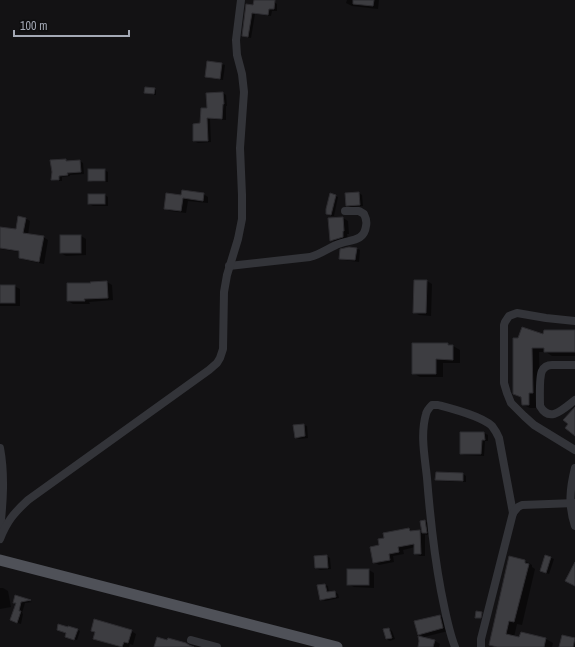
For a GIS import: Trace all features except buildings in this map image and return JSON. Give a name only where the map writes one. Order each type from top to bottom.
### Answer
[{"type":"main road","points":[[0,560],[337,647]]},
{"type":"street","points":[[0,539],[9,520],[28,500],[209,370],[220,358],[223,349],[224,292],[229,266],[238,239],[242,219],[240,148],[244,92],[242,74],[237,56],[236,40],[241,0]]},
{"type":"street","points":[[229,266],[310,257],[337,245],[360,238],[364,234],[365,230],[366,220],[364,214],[359,211],[345,211]]},
{"type":"street","points":[[575,321],[517,313],[509,316],[504,325],[504,383],[511,403],[534,424],[575,450]]},
{"type":"street","points":[[575,365],[549,365],[542,370],[540,376],[540,406],[546,413],[556,414],[575,400]]},
{"type":"street","points":[[455,647],[449,630],[439,578],[429,504],[424,431],[426,414],[428,408],[432,404],[474,417],[488,423],[495,429],[513,513]]},
{"type":"street","points":[[0,448],[4,482],[0,530]]},
{"type":"street","points":[[575,468],[571,482],[575,526]]},
{"type":"street","points":[[482,647],[481,639],[515,509],[522,505],[572,503]]},
{"type":"street","points":[[192,640],[217,647]]}]
